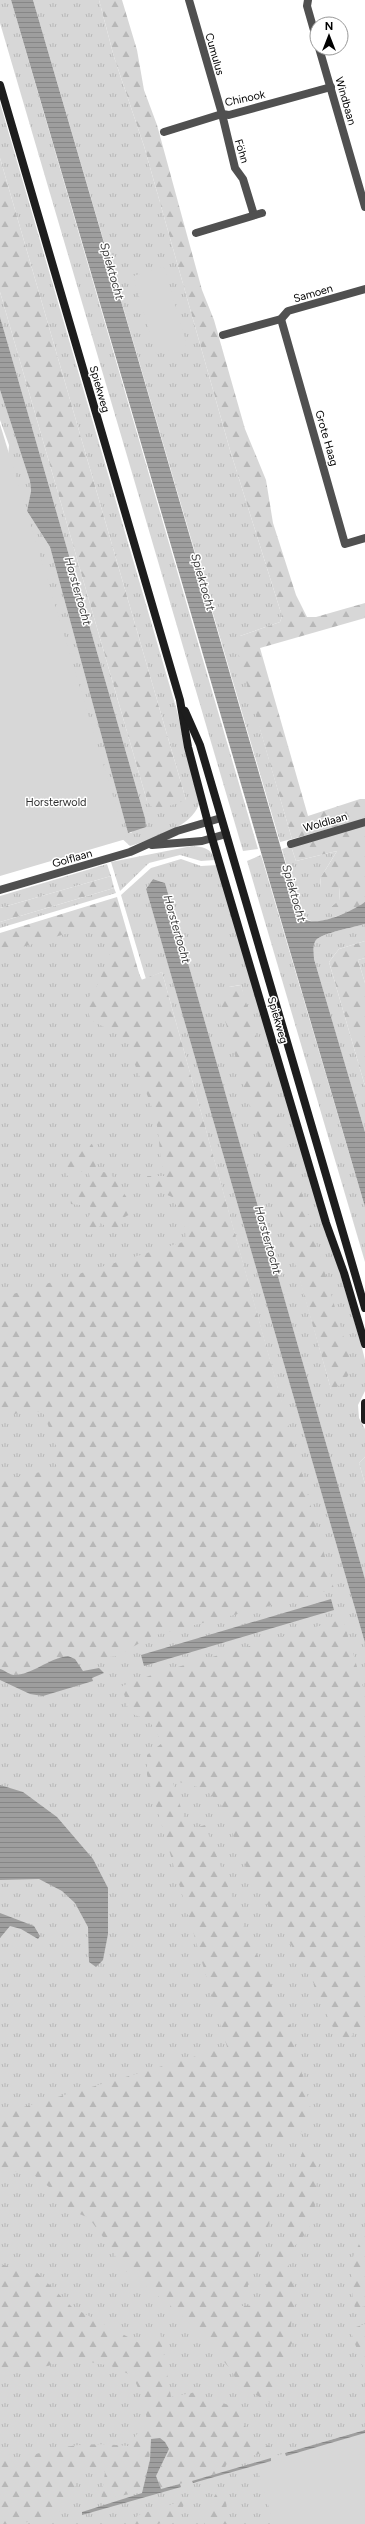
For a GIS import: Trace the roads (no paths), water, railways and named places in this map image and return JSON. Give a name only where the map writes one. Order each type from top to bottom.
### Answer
[{"type":"main road","name":"Spiekweg","points":[[0,85],[180,700],[188,747],[212,838],[326,1224],[344,1273],[365,1344]]},
{"type":"main road","name":"Spiekweg","points":[[180,700],[200,745],[365,1308]]},
{"type":"main road","points":[[365,1403],[365,1420]]},
{"type":"street","name":"Cumulus","points":[[189,0],[222,114]]},
{"type":"street","points":[[308,0],[307,6],[310,16]]},
{"type":"street","name":"Windbaan","points":[[321,56],[365,207]]},
{"type":"street","name":"Chinook","points":[[164,132],[222,114],[229,115],[331,87]]},
{"type":"street","name":"Föhn","points":[[196,232],[258,214],[243,179],[235,168],[222,114]]},
{"type":"street","name":"Samoen","points":[[224,335],[281,319],[288,311],[365,289]]},
{"type":"street","name":"Grote Haag","points":[[281,319],[345,544],[365,538]]},
{"type":"street","name":"Golflaan","points":[[0,890],[149,845],[176,831],[221,818]]},
{"type":"street","name":"Woldlaan","points":[[291,844],[365,822]]},
{"type":"street","name":"Golflaan","points":[[149,845],[177,844],[226,834]]},
{"type":"water","name":"Spiektocht","points":[[11,0],[33,0],[299,910],[303,918],[309,921],[317,921],[335,917],[365,902],[365,924],[319,937],[314,945],[314,959],[365,1132],[365,1207]]},
{"type":"water","name":"Horstertocht","points":[[0,317],[145,818],[146,827],[128,833],[50,547],[27,511],[31,491],[30,481],[0,390]]},
{"type":"water","name":"Horstertocht","points":[[153,879],[165,883],[365,1579],[365,1643],[146,889]]},
{"type":"water","points":[[331,1599],[334,1610],[144,1666],[141,1655]]},
{"type":"water","points":[[68,1656],[75,1659],[83,1671],[99,1668],[104,1673],[92,1678],[93,1681],[43,1696],[30,1694],[0,1680],[0,1669],[12,1675],[21,1674],[34,1670],[61,1657]]},
{"type":"water","points":[[0,1785],[23,1792],[57,1817],[93,1859],[108,1888],[108,1934],[103,1960],[96,1967],[89,1962],[88,1927],[75,1903],[62,1891],[39,1879],[0,1880]]},
{"type":"water","points":[[0,1913],[34,1926],[40,1936],[38,1939],[21,1929],[10,1926],[0,1938]]},
{"type":"water","points":[[365,2430],[365,2433],[286,2456],[285,2453]]},
{"type":"water","points":[[160,2438],[165,2442],[169,2449],[156,2476],[161,2489],[180,2484],[181,2487],[82,2515],[82,2512],[142,2493],[150,2460],[151,2439]]},
{"type":"water","points":[[271,2458],[271,2461],[193,2483],[192,2481]]},
{"type":"park label","name":"Horsterwold","points":[[56,802]]}]
